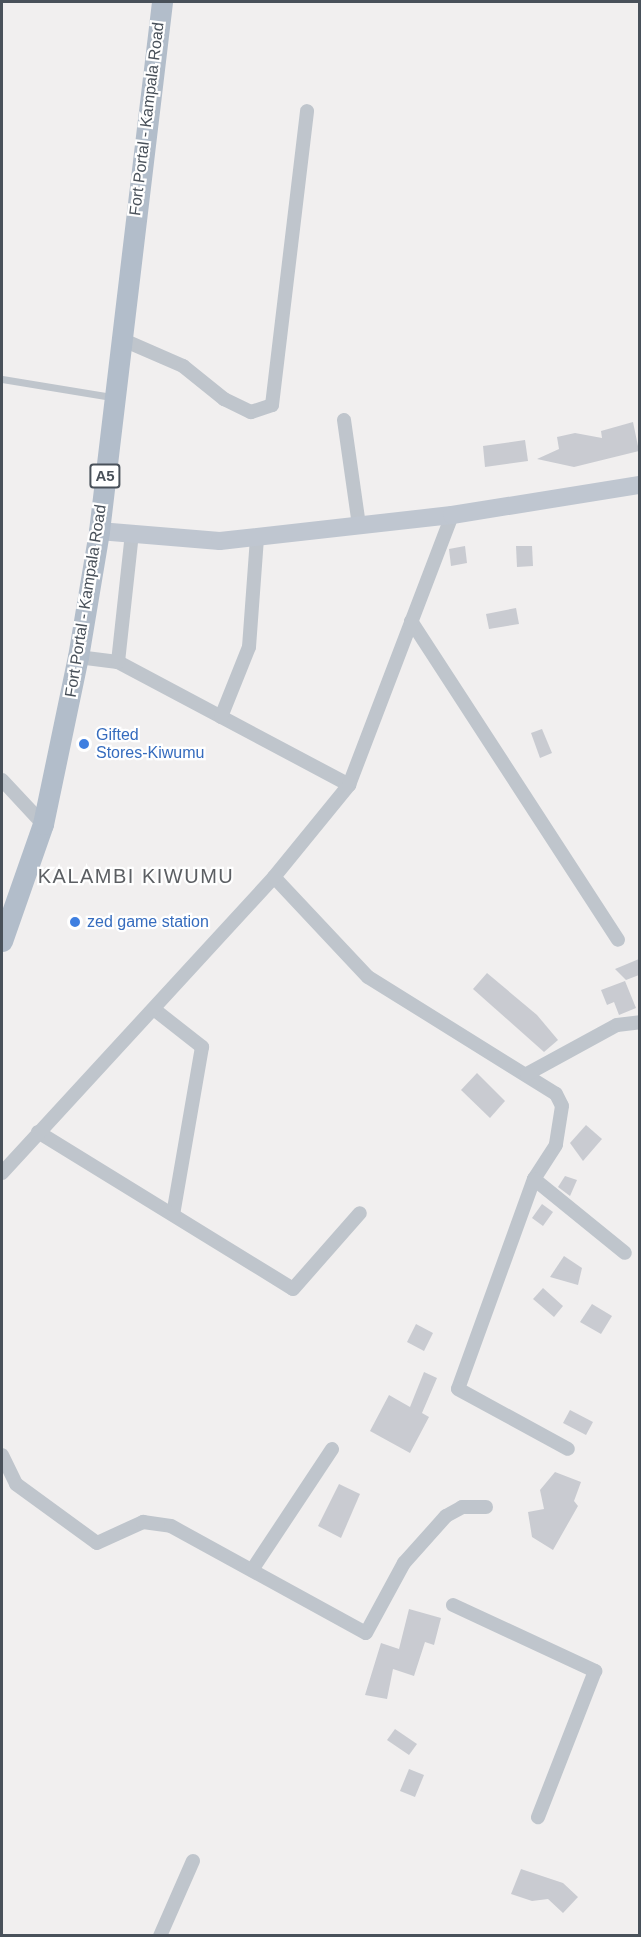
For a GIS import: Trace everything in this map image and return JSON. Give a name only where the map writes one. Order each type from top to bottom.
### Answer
[{"type":"main road","name":"Fort Portal - Kampala Road","points":[[2,942],[43,824],[78,657],[99,531],[162,2]]},
{"type":"street","points":[[121,339],[183,366],[224,399],[251,412],[272,405],[307,111]]},
{"type":"street","points":[[344,420],[359,525]]},
{"type":"street","points":[[99,531],[220,541],[452,515],[639,485]]},
{"type":"street","points":[[2,1173],[38,1132],[155,1010],[274,877],[349,784],[452,515]]},
{"type":"street","points":[[118,662],[132,534]]},
{"type":"street","points":[[221,717],[249,647],[257,537]]},
{"type":"street","points":[[411,621],[618,940]]},
{"type":"street","points":[[78,657],[118,662],[349,784]]},
{"type":"street","points":[[2,780],[43,824]]},
{"type":"street","points":[[274,877],[368,977],[556,1094],[562,1106],[556,1145],[534,1179],[458,1389],[568,1449]]},
{"type":"street","points":[[155,1010],[202,1047],[173,1215]]},
{"type":"street","points":[[527,1074],[617,1025],[639,1022]]},
{"type":"street","points":[[38,1132],[293,1289],[360,1213]]},
{"type":"street","points":[[534,1179],[625,1253]]},
{"type":"street","points":[[252,1570],[332,1449]]},
{"type":"street","points":[[2,1455],[16,1484],[97,1543],[134,1525],[156,1522],[252,1570],[366,1634],[404,1563],[446,1516],[462,1507],[486,1507]]},
{"type":"street","points":[[453,1605],[595,1671],[538,1817]]},
{"type":"street","points":[[160,1935],[194,1861]]},
{"type":"lane","points":[[2,379],[114,397]]},
{"type":"building","points":[[633,422],[639,451],[574,467],[537,459],[559,449],[557,437],[575,433],[602,438],[601,431]]},
{"type":"building","points":[[525,440],[528,461],[485,467],[483,446]]},
{"type":"building","points":[[465,546],[467,563],[451,566],[449,549]]},
{"type":"building","points":[[516,546],[532,546],[533,566],[517,567]]},
{"type":"building","points":[[516,608],[519,624],[489,629],[486,614]]},
{"type":"building","points":[[542,729],[552,753],[540,758],[531,733]]},
{"type":"building","points":[[639,959],[639,975],[626,980],[615,969]]},
{"type":"building","points":[[487,973],[537,1015],[558,1040],[544,1052],[473,989]]},
{"type":"building","points":[[625,981],[636,1008],[619,1015],[614,1002],[607,1005],[601,990]]},
{"type":"building","points":[[477,1073],[505,1101],[490,1118],[461,1090]]},
{"type":"building","points":[[586,1125],[602,1139],[583,1161],[570,1143]]},
{"type":"building","points":[[565,1176],[577,1180],[570,1196],[558,1187]]},
{"type":"building","points":[[542,1204],[553,1212],[543,1226],[532,1218]]},
{"type":"building","points":[[564,1256],[582,1268],[578,1285],[550,1277]]},
{"type":"building","points":[[543,1288],[563,1306],[554,1317],[533,1299]]},
{"type":"building","points":[[592,1304],[612,1316],[601,1334],[580,1322]]},
{"type":"building","points":[[416,1324],[433,1333],[424,1351],[407,1342]]},
{"type":"building","points":[[424,1372],[437,1378],[422,1413],[429,1417],[410,1453],[370,1431],[389,1395],[410,1407]]},
{"type":"building","points":[[570,1410],[593,1422],[586,1435],[563,1423]]},
{"type":"building","points":[[555,1472],[581,1482],[574,1501],[578,1506],[553,1550],[532,1537],[528,1512],[544,1509],[540,1490]]},
{"type":"building","points":[[339,1484],[360,1494],[341,1538],[318,1526]]},
{"type":"building","points":[[409,1609],[441,1618],[434,1645],[425,1642],[414,1676],[393,1669],[387,1699],[365,1695],[381,1643],[399,1649]]},
{"type":"building","points":[[395,1729],[417,1744],[409,1755],[387,1740]]},
{"type":"building","points":[[409,1769],[424,1775],[415,1797],[400,1791]]},
{"type":"building","points":[[521,1869],[563,1883],[578,1897],[563,1913],[548,1899],[532,1901],[511,1894]]},
{"type":"place","name":"Gifted Stores-Kiwumu","points":[[84,744]]},
{"type":"place","name":"zed game station","points":[[75,922]]},
{"type":"district","name":"KALAMBI KIWUMU","points":[[136,876]]}]
